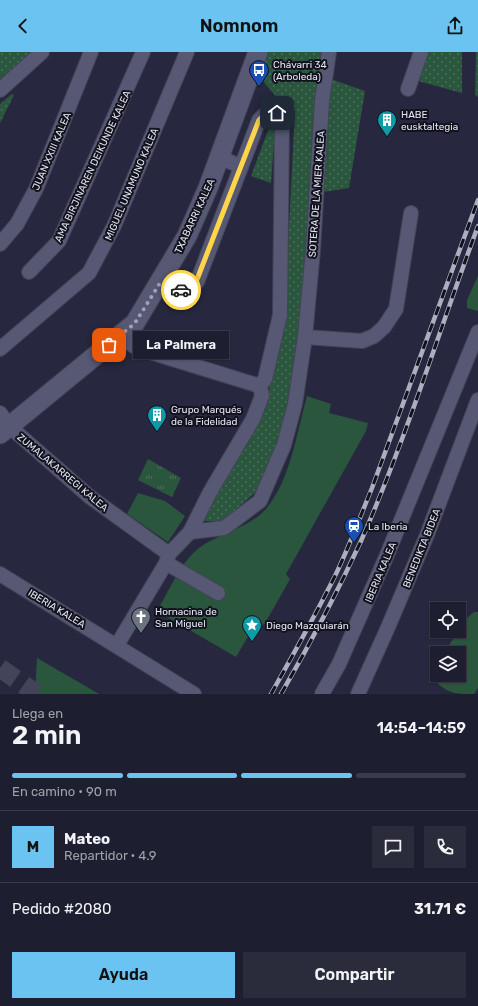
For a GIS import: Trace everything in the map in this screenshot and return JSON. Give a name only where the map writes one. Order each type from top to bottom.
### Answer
[{"type":"street","points":[[0,90],[42,52]]},
{"type":"street","name":"JUAN XXIII KALEA","points":[[0,244],[17,224],[36,189],[91,52]]},
{"type":"street","name":"AMA BIRJINAREN DEIKUNDE KALEA","points":[[29,272],[59,241],[143,52]]},
{"type":"street","name":"MIGUEL UNAMUNO KALEA","points":[[0,349],[88,273],[114,226],[187,52]]},
{"type":"street","name":"TXABARRI KALEA","points":[[3,424],[27,414],[135,323],[187,236],[220,157],[258,52]]},
{"type":"street","name":"SOTERA DE LA MIER KALEA","points":[[190,532],[224,528],[260,501],[284,445],[295,404],[305,337],[313,250],[322,101],[329,52]]},
{"type":"street","points":[[408,89],[421,52]]},
{"type":"street","points":[[117,645],[167,559],[190,532],[210,492],[253,419],[262,396],[260,386],[265,379],[280,315],[282,119],[277,113],[269,110],[259,120],[196,282],[189,289],[179,291],[160,283]]},
{"type":"street","points":[[220,157],[241,167]]},
{"type":"street","points":[[305,337],[362,341],[374,336],[384,327],[396,309],[411,213]]},
{"type":"street","name":"IBERIA KALEA","points":[[322,694],[340,664],[384,562],[478,332]]},
{"type":"street","points":[[120,337],[137,348],[260,386]]},
{"type":"street","name":"IBERIA KALEA","points":[[467,358],[478,349]]},
{"type":"street","name":"BENEDIKTA BIDEA","points":[[359,692],[390,625],[427,535],[478,400]]},
{"type":"street","name":"ZUMALAKARREGI KALEA","points":[[3,424],[167,559],[218,593]]},
{"type":"street","name":"IBERIA KALEA","points":[[0,574],[194,694]]},
{"type":"green space","points":[[0,52],[34,52],[0,79]]},
{"type":"green space","points":[[265,52],[325,52],[322,76],[365,91],[349,188],[310,194],[302,320],[290,399],[274,458],[259,489],[223,521],[197,521],[270,387],[285,305],[295,111],[278,99],[257,74]]},
{"type":"green space","points":[[429,52],[462,52],[462,93],[418,81]]},
{"type":"green space","points":[[476,52],[478,52],[478,97],[475,95]]},
{"type":"green space","points":[[12,94],[14,95],[0,123],[0,104]]},
{"type":"green space","points":[[270,125],[275,129],[271,183],[251,176]]},
{"type":"green space","points":[[478,276],[478,311],[467,308],[467,300]]},
{"type":"green space","points":[[307,396],[331,404],[329,413],[368,423],[366,431],[286,574],[290,579],[264,625],[257,621],[236,657],[157,611],[175,578],[192,554],[215,538],[250,522],[265,510],[274,499],[292,456]]},
{"type":"green space","points":[[148,459],[181,478],[172,497],[138,480]]},
{"type":"green space","points":[[138,493],[165,501],[185,516],[168,542],[127,514]]},
{"type":"green space","points":[[474,612],[478,612],[478,688],[474,694],[454,693],[436,682],[466,682],[466,646],[449,646],[454,638],[466,638],[467,618]]},
{"type":"green space","points":[[37,658],[99,694],[35,694]]},
{"type":"tunnel","points":[[0,668],[37,694]]},
{"type":"railway","points":[[271,694],[320,606],[350,543],[372,488],[478,200]]},
{"type":"railway","points":[[281,694],[333,599],[361,541],[408,424],[478,226]]},
{"type":"way so far","points":[[109,345],[135,323],[160,283],[179,291],[181,290]]},
{"type":"place","name":"Chávarri 34 (Arboleda)","points":[[259,87]]},
{"type":"place","name":"HABE eusktaltegia","points":[[387,137]]},
{"type":"place","name":"La Palmera","points":[[109,345]]},
{"type":"place","name":"Grupo Marqués de la Fidelidad","points":[[157,432]]},
{"type":"place","name":"La Iberia","points":[[354,543]]},
{"type":"place","name":"Hornacina de San Miguel","points":[[141,634]]},
{"type":"place","name":"Diego Mazquiarán","points":[[252,642]]},
{"type":"route","points":[[181,290],[189,289],[196,282],[259,120],[269,110],[277,113]]}]
